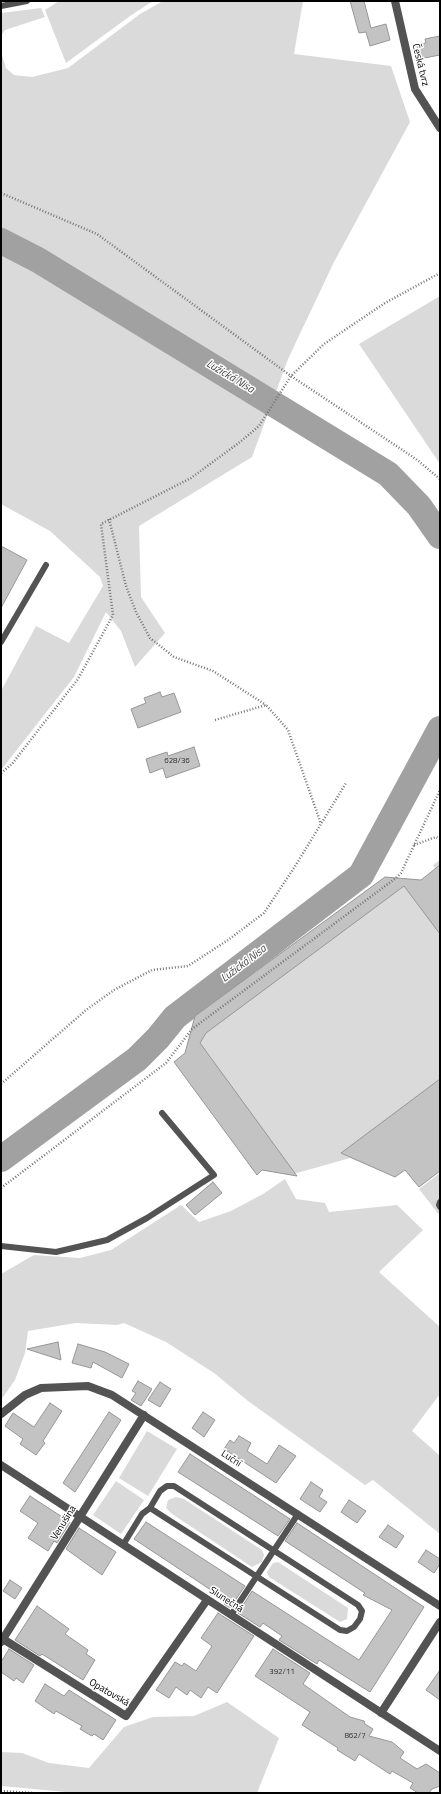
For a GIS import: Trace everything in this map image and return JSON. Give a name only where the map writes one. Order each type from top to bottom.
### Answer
[{"type":"street","name":"Česká tvrz","points":[[395,1],[415,89],[440,128]]},
{"type":"street","name":"Luční","points":[[1,1414],[25,1395],[41,1388],[88,1386],[112,1395],[440,1606]]},
{"type":"street","name":"Venušina","points":[[2,1640],[144,1415]]},
{"type":"street","name":"Slunečná","points":[[1,1465],[440,1751]]},
{"type":"street","name":"Opatovská","points":[[2,1640],[126,1716],[207,1600]]},
{"type":"street","points":[[381,1713],[440,1622]]},
{"type":"lane","points":[[1,6],[27,1]]},
{"type":"lane","points":[[1,642],[46,565]]},
{"type":"lane","points":[[1,1246],[56,1252],[107,1240],[147,1218],[214,1175],[162,1113]]},
{"type":"lane","points":[[440,1202],[440,1207]]},
{"type":"lane","points":[[123,1545],[142,1514],[150,1508],[160,1491],[167,1486],[174,1486],[358,1605],[362,1611],[360,1619],[354,1627],[347,1631],[340,1630],[256,1578],[150,1508]]},
{"type":"lane","points":[[231,1615],[298,1514]]},
{"type":"path","points":[[1,193],[97,234],[291,376],[416,459],[440,479]]},
{"type":"path","points":[[1,773],[12,764],[78,678],[113,615],[101,524],[191,478],[240,442],[259,426],[291,376],[324,344],[385,303],[440,273]]},
{"type":"path","points":[[109,519],[126,586],[136,612],[150,638],[174,657],[213,671],[266,705],[288,730],[321,824]]},
{"type":"path","points":[[215,720],[266,705]]},
{"type":"path","points":[[1,1084],[86,1010],[114,990],[152,970],[188,966],[228,940],[264,913],[346,783]]},
{"type":"path","points":[[1,1188],[166,1063],[192,1029],[396,878],[401,873],[440,790]]},
{"type":"path","points":[[414,845],[436,837],[440,839]]},
{"type":"path","points":[[1,1791],[33,1793]]},
{"type":"shaded area","points":[[59,1],[153,1],[66,63],[45,10]]},
{"type":"shaded area","points":[[163,1],[303,1],[294,54],[391,66],[410,122],[334,262],[288,359],[252,457],[139,526],[141,597],[165,633],[135,667],[121,631],[106,612],[74,677],[1,770],[1,691],[36,626],[69,643],[103,586],[100,577],[50,531],[1,504],[1,52],[6,68],[14,75],[32,77],[68,68],[140,14]]},
{"type":"shaded area","points":[[41,8],[45,17],[5,30],[1,36],[1,13]]},
{"type":"shaded area","points":[[440,296],[440,464],[359,344]]},
{"type":"shaded area","points":[[440,860],[440,1171],[419,1187],[405,1170],[395,1177],[350,1158],[290,1175],[262,1170],[257,1175],[174,1062],[185,1053],[195,1016],[385,877],[421,880],[435,869],[433,865]]},
{"type":"shaded area","points":[[440,1173],[440,1216],[419,1189]]},
{"type":"shaded area","points":[[285,1179],[296,1199],[325,1203],[329,1212],[397,1205],[423,1230],[379,1272],[440,1327],[440,1394],[412,1431],[440,1456],[440,1534],[373,1480],[365,1485],[248,1401],[214,1373],[166,1342],[124,1323],[117,1325],[76,1323],[28,1331],[25,1353],[15,1380],[1,1400],[1,1274],[34,1255],[80,1258],[111,1250],[181,1205],[199,1222],[231,1211],[263,1194]]},
{"type":"shaded area","points":[[147,1431],[177,1449],[148,1496],[119,1478]]},
{"type":"shaded area","points":[[116,1481],[144,1500],[121,1534],[93,1515]]},
{"type":"shaded area","points":[[176,1497],[184,1499],[262,1550],[264,1555],[262,1562],[252,1567],[172,1514],[166,1508],[168,1500]]},
{"type":"shaded area","points":[[278,1562],[348,1608],[347,1619],[340,1622],[269,1577],[267,1572],[273,1563]]},
{"type":"shaded area","points":[[227,1702],[279,1738],[257,1793],[77,1793],[1,1786],[1,1752],[22,1753],[49,1763],[89,1768],[124,1727],[153,1717],[194,1716]]},
{"type":"building","points":[[350,1],[364,1],[371,28],[386,24],[390,40],[370,46],[366,32],[359,33]]},
{"type":"building","points":[[440,36],[440,55],[419,59],[417,45],[426,43],[425,39]]},
{"type":"building","points":[[1,546],[27,560],[1,608]]},
{"type":"building","points":[[160,692],[162,697],[174,693],[181,712],[138,728],[131,709],[146,703],[144,698]]},
{"type":"building","points":[[194,747],[200,766],[166,778],[163,768],[150,773],[146,759],[167,752],[168,756]]},
{"type":"building","points":[[440,865],[440,934],[404,886],[206,1033],[200,1043],[297,1176],[262,1170],[257,1175],[174,1062],[185,1053],[195,1016],[385,877],[421,880]]},
{"type":"building","points":[[440,1079],[440,1171],[419,1187],[405,1170],[395,1177],[341,1153]]},
{"type":"building","points":[[213,1182],[222,1193],[195,1215],[186,1205]]},
{"type":"building","points":[[58,1342],[61,1360],[27,1349]]},
{"type":"building","points":[[78,1344],[105,1352],[129,1364],[122,1378],[93,1362],[91,1368],[72,1363]]},
{"type":"building","points":[[138,1381],[152,1389],[141,1406],[131,1400],[136,1393],[132,1391]]},
{"type":"building","points":[[160,1382],[171,1389],[160,1407],[148,1400]]},
{"type":"building","points":[[50,1403],[62,1411],[43,1441],[45,1443],[36,1455],[20,1444],[23,1439],[5,1426],[13,1413],[34,1427]]},
{"type":"building","points":[[109,1412],[121,1420],[75,1492],[63,1483]]},
{"type":"building","points":[[203,1412],[215,1420],[204,1437],[192,1428]]},
{"type":"building","points":[[239,1436],[251,1443],[247,1451],[267,1464],[279,1445],[296,1456],[276,1483],[224,1449],[230,1440],[234,1443]]},
{"type":"building","points":[[190,1454],[290,1519],[278,1536],[178,1472]]},
{"type":"building","points":[[311,1482],[323,1490],[319,1497],[327,1502],[320,1512],[300,1499]]},
{"type":"building","points":[[30,1496],[70,1522],[57,1543],[54,1541],[48,1551],[28,1538],[38,1523],[20,1511]]},
{"type":"building","points":[[349,1500],[366,1511],[357,1523],[341,1512]]},
{"type":"building","points":[[146,1522],[245,1586],[230,1608],[224,1604],[226,1600],[134,1539]]},
{"type":"building","points":[[297,1523],[424,1607],[370,1692],[319,1660],[317,1664],[279,1640],[282,1636],[263,1623],[260,1627],[238,1613],[252,1591],[359,1660],[392,1610],[363,1595],[365,1593],[285,1541]]},
{"type":"building","points":[[388,1525],[404,1536],[396,1548],[379,1537]]},
{"type":"building","points":[[79,1528],[116,1552],[102,1575],[66,1549]]},
{"type":"building","points":[[426,1550],[440,1559],[440,1564],[434,1573],[418,1562]]},
{"type":"building","points":[[10,1580],[22,1588],[15,1599],[3,1591]]},
{"type":"building","points":[[37,1606],[69,1629],[65,1634],[88,1650],[86,1654],[95,1660],[83,1680],[42,1654],[40,1656],[15,1640]]},
{"type":"building","points":[[218,1613],[254,1636],[217,1693],[208,1687],[201,1698],[190,1690],[187,1695],[176,1687],[169,1698],[156,1690],[175,1662],[182,1666],[184,1663],[196,1671],[212,1646],[201,1638]]},
{"type":"building","points":[[9,1649],[34,1665],[23,1683],[16,1678],[14,1681],[1,1672],[1,1662]]},
{"type":"building","points":[[273,1649],[310,1673],[303,1684],[350,1717],[364,1721],[365,1724],[373,1729],[369,1736],[392,1742],[404,1752],[400,1758],[417,1769],[426,1764],[440,1773],[440,1786],[432,1789],[429,1793],[418,1793],[410,1788],[413,1783],[392,1771],[390,1774],[359,1754],[355,1761],[337,1750],[338,1748],[302,1725],[310,1712],[255,1676]]},
{"type":"building","points":[[440,1670],[440,1700],[426,1690]]},
{"type":"building","points":[[45,1684],[64,1696],[69,1690],[116,1720],[103,1740],[94,1734],[92,1736],[90,1735],[80,1729],[82,1726],[56,1711],[54,1714],[35,1701]]},
{"type":"waterway","name":"Lužická Nisa","points":[[1,241],[38,260],[388,474],[419,506],[440,536]]},
{"type":"waterway","name":"Lužická Nisa","points":[[1,1159],[137,1059],[158,1038],[175,1017],[361,875],[440,729]]}]
